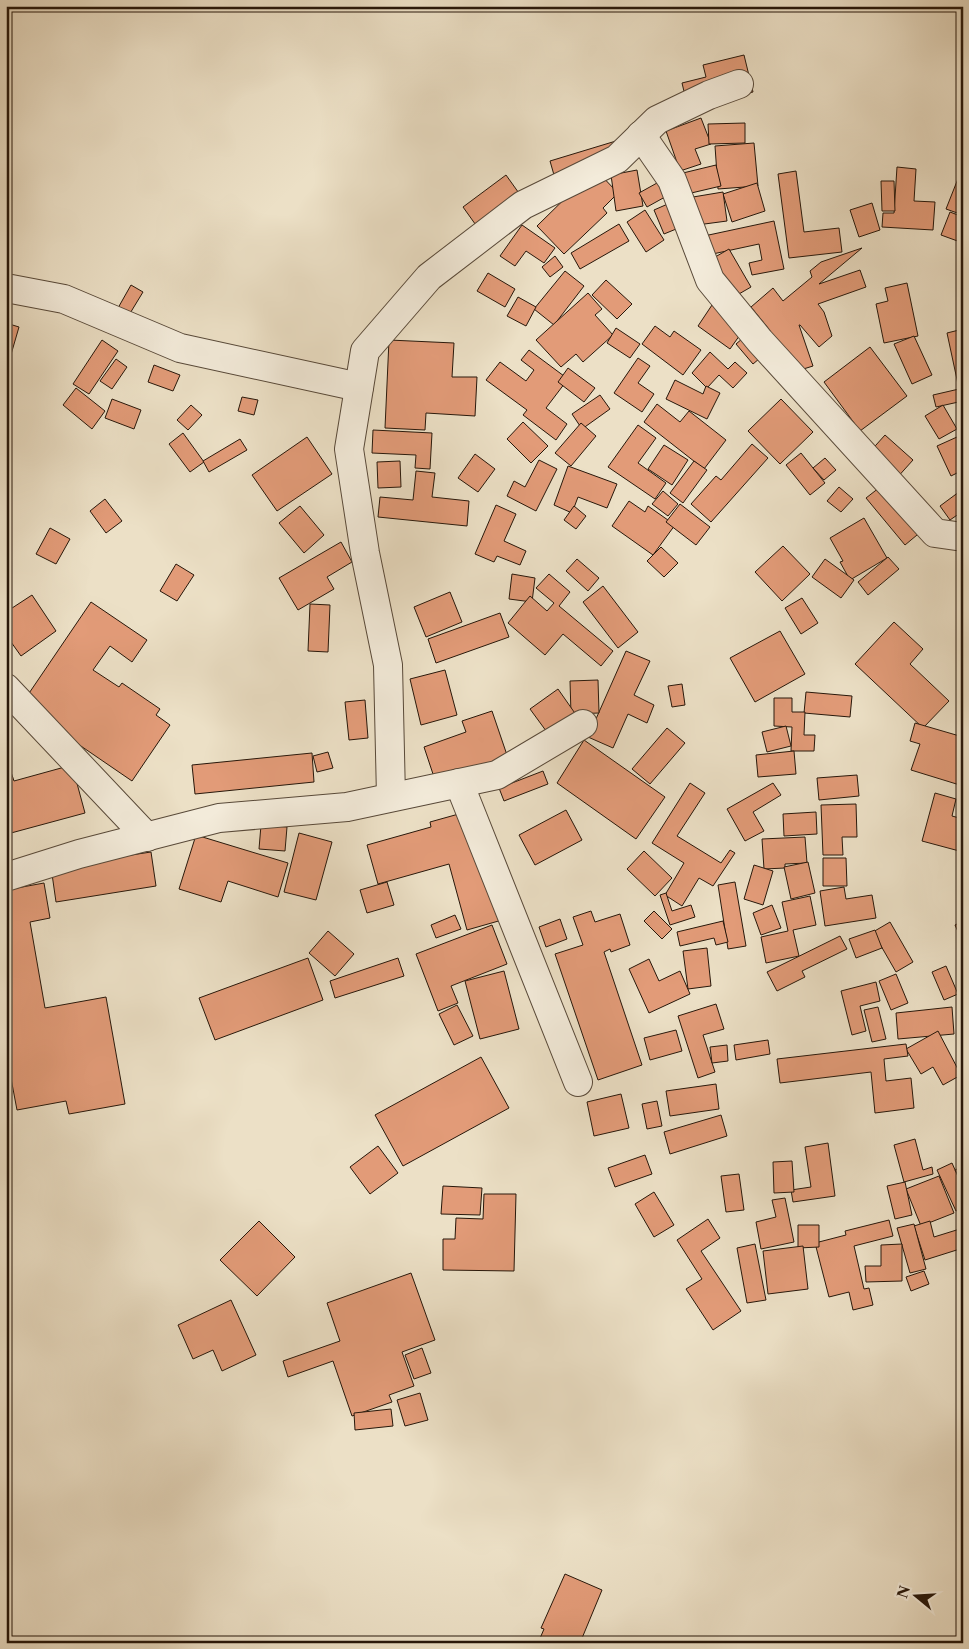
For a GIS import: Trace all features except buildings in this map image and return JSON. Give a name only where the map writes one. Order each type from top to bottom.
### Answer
[{"type":"street","points":[[390,798],[388,664],[365,553],[349,449],[365,352],[429,277],[523,205],[617,159],[656,120],[709,95],[739,84]]},
{"type":"street","points":[[641,135],[672,180],[710,280],[760,341],[935,533],[963,537]]},
{"type":"street","points":[[6,288],[64,299],[180,348],[359,387]]},
{"type":"street","points":[[6,688],[147,837]]},
{"type":"street","points":[[6,877],[79,854],[219,818],[347,807],[497,775],[583,724]]},
{"type":"street","points":[[459,784],[578,1082]]}]
